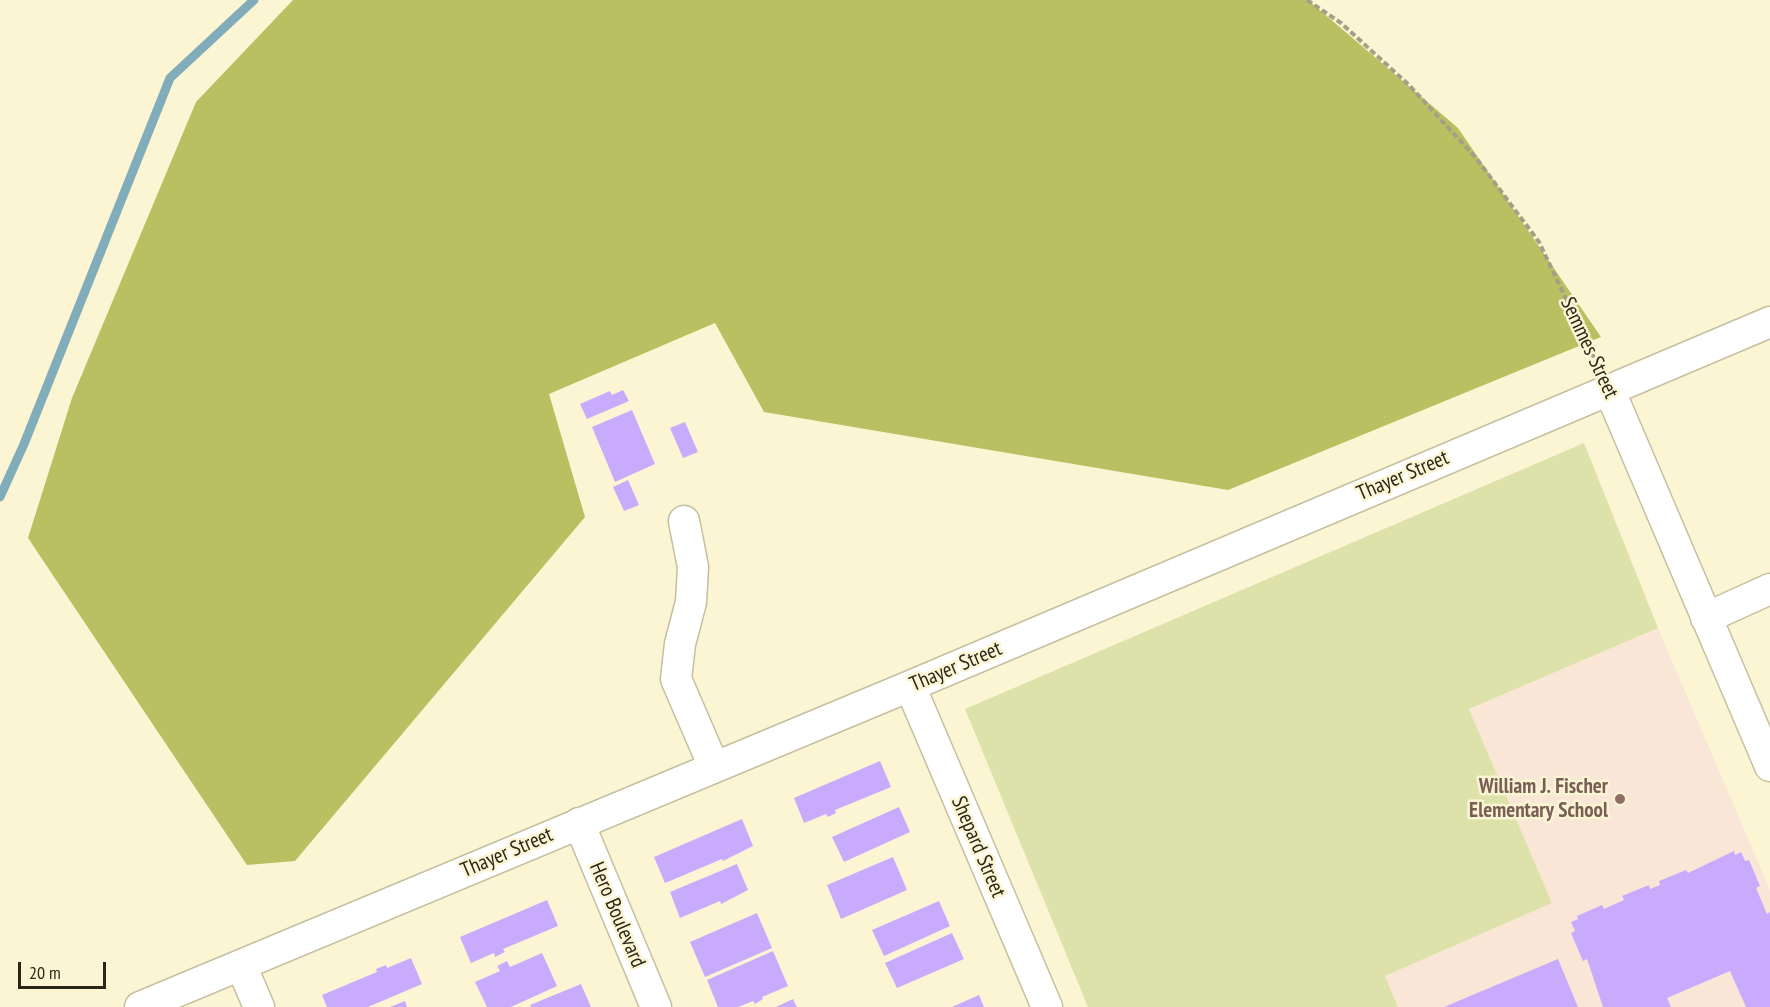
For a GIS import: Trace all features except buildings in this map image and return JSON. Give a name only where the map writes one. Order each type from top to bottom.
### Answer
[{"type":"street","name":"Thayer Street","points":[[140,1007],[910,686],[1770,322]]},
{"type":"street","name":"Semmes Street","points":[[1609,389],[1770,766]]},
{"type":"street","points":[[684,521],[693,567],[691,602],[680,644],[676,678],[714,767]]},
{"type":"street","points":[[1706,618],[1770,589]]},
{"type":"street","name":"Shepard Street","points":[[910,686],[1047,1007]]},
{"type":"street","name":"Hero Boulevard","points":[[579,823],[656,1007]]},
{"type":"street","points":[[241,965],[259,1007]]},
{"type":"path","name":"Semmes Street","points":[[1307,0],[1341,22],[1409,85],[1476,158],[1539,242],[1609,389]]},
{"type":"shaded area","name":"William J. Fischer Elementary School","points":[[1658,628],[1770,890],[1770,1007],[1398,1007],[1385,976],[1552,903],[1469,709]]},
{"type":"green space","points":[[293,0],[1308,0],[1458,128],[1601,337],[1228,490],[764,412],[715,323],[549,394],[585,517],[295,861],[247,865],[28,538],[72,398],[196,102]]},
{"type":"green space","points":[[1584,443],[1658,628],[1469,709],[1552,903],[1385,976],[1398,1007],[1088,1007],[965,709]]},
{"type":"waterway","points":[[0,497],[24,444],[170,78],[254,0]]},
{"type":"place","name":"William J. Fischer Elementary School","points":[[1620,799]]}]
